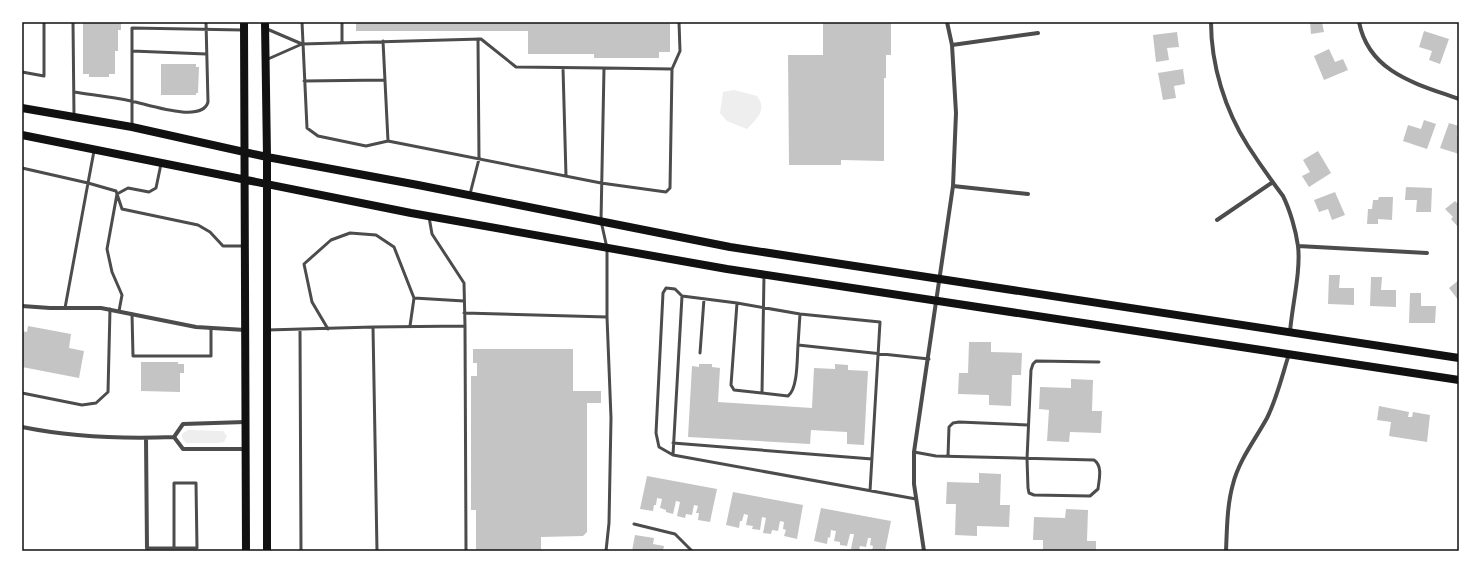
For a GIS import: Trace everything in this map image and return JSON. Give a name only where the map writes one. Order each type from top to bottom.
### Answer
[{"type":"main road","points":[[265,25],[267,157],[267,551]]},
{"type":"main road","points":[[244,26],[246,551]]},
{"type":"main road","points":[[22,108],[132,127],[267,157],[470,195],[730,247],[1459,358]]},
{"type":"main road","points":[[22,135],[429,216],[764,275],[1105,328],[1459,380]]},
{"type":"street","points":[[924,551],[914,484],[914,452],[929,359],[953,186],[956,113],[952,45],[947,22]]},
{"type":"street","points":[[1211,22],[1217,72],[1234,122],[1248,146],[1288,205],[1298,246],[1298,269],[1290,332]]},
{"type":"street","points":[[1359,22],[1364,37],[1374,55],[1390,71],[1420,86],[1459,99]]},
{"type":"street","points":[[952,45],[1038,33]]},
{"type":"street","points":[[1217,220],[1273,182]]},
{"type":"street","points":[[953,186],[1028,194]]},
{"type":"street","points":[[1298,246],[1427,253]]},
{"type":"street","points":[[22,306],[50,308],[101,308],[196,328],[245,330]]},
{"type":"street","points":[[1226,551],[1228,507],[1233,483],[1240,465],[1275,401],[1289,354]]},
{"type":"street","points":[[174,437],[183,424],[245,422]]},
{"type":"street","points":[[22,427],[46,432],[146,438],[174,437]]},
{"type":"street","points":[[174,437],[183,449],[245,449]]},
{"type":"street","points":[[146,438],[147,548]]},
{"type":"lane","points":[[22,72],[44,76],[44,22]]},
{"type":"lane","points":[[73,22],[74,118]]},
{"type":"lane","points":[[132,22],[132,127]]},
{"type":"lane","points":[[74,92],[132,101],[151,107],[175,111],[197,111],[203,109],[207,106],[208,102],[206,22]]},
{"type":"lane","points":[[302,22],[307,128],[318,136],[366,146],[388,141],[601,183],[666,192],[670,188],[672,68],[680,51],[680,22]]},
{"type":"lane","points":[[342,22],[342,43]]},
{"type":"lane","points":[[265,25],[302,44]]},
{"type":"lane","points":[[132,28],[206,30],[244,26]]},
{"type":"lane","points":[[265,60],[302,44],[481,38],[516,67],[672,68]]},
{"type":"lane","points":[[470,195],[479,158],[478,39]]},
{"type":"lane","points":[[383,41],[388,141]]},
{"type":"lane","points":[[132,51],[206,54]]},
{"type":"lane","points":[[562,68],[566,176]]},
{"type":"lane","points":[[604,68],[601,221],[607,248],[607,316],[611,418],[609,523],[606,551]]},
{"type":"lane","points":[[304,81],[385,80]]},
{"type":"lane","points":[[65,308],[94,149]]},
{"type":"lane","points":[[117,194],[128,188],[149,192],[156,188],[161,163]]},
{"type":"lane","points":[[22,168],[116,191],[122,209],[198,225],[210,232],[223,246],[244,246]]},
{"type":"lane","points":[[117,194],[107,249],[112,272],[122,295],[119,311]]},
{"type":"lane","points":[[429,216],[432,234],[464,283],[466,551]]},
{"type":"lane","points":[[328,329],[312,302],[304,264],[331,240],[350,233],[376,235],[394,247],[414,298],[410,326]]},
{"type":"lane","points":[[762,393],[764,275]]},
{"type":"lane","points":[[870,491],[880,322],[800,314],[737,303],[682,296],[675,289],[666,288],[663,293],[656,433],[659,447],[673,455],[870,491],[916,499]]},
{"type":"lane","points":[[673,455],[682,296]]},
{"type":"lane","points":[[414,298],[464,301]]},
{"type":"lane","points":[[700,353],[704,299]]},
{"type":"lane","points":[[737,303],[731,385],[734,390],[788,396],[791,393],[794,386],[800,314]]},
{"type":"lane","points":[[22,393],[82,405],[96,403],[108,392],[110,310]]},
{"type":"lane","points":[[464,312],[607,316]]},
{"type":"lane","points":[[132,314],[133,356],[211,356],[211,328]]},
{"type":"lane","points":[[266,330],[465,326]]},
{"type":"lane","points":[[373,327],[377,551]]},
{"type":"lane","points":[[300,330],[301,551]]},
{"type":"lane","points":[[798,345],[929,359]]},
{"type":"lane","points":[[914,452],[936,456],[1027,459],[1094,460],[1100,467],[1098,489],[1090,496],[1034,495],[1029,493],[1027,459],[1031,370],[1036,361],[1044,360],[1099,362]]},
{"type":"lane","points":[[948,456],[949,427],[953,423],[1028,425]]},
{"type":"lane","points":[[674,443],[872,459]]},
{"type":"lane","points":[[147,548],[174,548],[197,548],[196,483],[174,483],[174,548]]},
{"type":"lane","points":[[634,524],[674,534],[692,551]]},
{"type":"shaded area","points":[[734,90],[757,96],[760,101],[760,114],[747,129],[727,121],[720,113],[723,92]]},
{"type":"shaded area","points":[[188,430],[223,431],[227,436],[224,442],[219,443],[186,443],[182,438],[182,434]]},
{"type":"building","points":[[83,22],[121,22],[121,30],[118,30],[118,51],[115,51],[115,74],[109,74],[109,77],[89,77],[89,74],[83,74]]},
{"type":"building","points":[[356,22],[670,22],[670,52],[659,52],[659,58],[594,58],[594,54],[528,54],[528,31],[356,31]]},
{"type":"building","points":[[823,22],[891,22],[891,55],[886,55],[886,78],[884,78],[884,161],[841,160],[841,165],[789,165],[788,55],[823,55]]},
{"type":"building","points":[[1310,22],[1322,22],[1324,32],[1311,34]]},
{"type":"building","points":[[1424,31],[1449,39],[1440,64],[1429,60],[1432,51],[1419,47]]},
{"type":"building","points":[[1177,32],[1179,47],[1167,48],[1169,60],[1156,62],[1153,35]]},
{"type":"building","points":[[1329,49],[1335,62],[1343,59],[1348,70],[1324,80],[1314,56]]},
{"type":"building","points":[[161,64],[196,64],[196,67],[199,67],[198,93],[196,93],[196,95],[161,95]]},
{"type":"building","points":[[1183,69],[1185,84],[1174,86],[1176,98],[1163,100],[1158,73]]},
{"type":"building","points":[[1424,120],[1436,124],[1427,149],[1403,141],[1408,125],[1421,129]]},
{"type":"building","points":[[1449,123],[1459,126],[1457,135],[1459,136],[1459,154],[1440,148]]},
{"type":"building","points":[[1318,151],[1331,173],[1309,187],[1302,176],[1310,172],[1303,160]]},
{"type":"building","points":[[1406,187],[1432,188],[1431,212],[1416,212],[1417,200],[1405,200]]},
{"type":"building","points":[[1335,192],[1345,215],[1332,220],[1328,209],[1319,212],[1314,200]]},
{"type":"building","points":[[1379,197],[1393,197],[1392,220],[1378,219],[1378,224],[1367,224],[1368,209],[1372,209],[1373,200],[1378,200]]},
{"type":"building","points":[[1455,201],[1459,205],[1459,228],[1451,219],[1453,217],[1445,209]]},
{"type":"building","points":[[1329,275],[1340,275],[1339,288],[1354,288],[1354,305],[1328,304]]},
{"type":"building","points":[[1371,277],[1382,277],[1381,290],[1396,290],[1396,307],[1370,306]]},
{"type":"building","points":[[1459,280],[1459,301],[1449,288]]},
{"type":"building","points":[[1410,293],[1421,293],[1421,306],[1436,306],[1435,323],[1409,323]]},
{"type":"building","points":[[28,326],[71,334],[69,348],[84,351],[79,378],[22,367],[22,331],[27,332]]},
{"type":"building","points":[[969,342],[991,342],[991,352],[1022,353],[1021,375],[1012,375],[1011,406],[989,405],[989,395],[958,394],[959,373],[968,373]]},
{"type":"building","points":[[473,349],[573,349],[573,391],[601,391],[601,403],[587,403],[587,532],[583,536],[541,537],[541,551],[476,551],[476,510],[471,510],[471,376],[477,376],[477,363],[473,363]]},
{"type":"building","points":[[141,362],[178,362],[178,364],[184,364],[184,373],[180,373],[180,392],[141,391]]},
{"type":"building","points":[[699,364],[712,364],[712,367],[720,368],[718,402],[812,408],[814,368],[835,369],[835,364],[848,365],[848,370],[868,371],[864,445],[847,444],[847,432],[811,430],[810,444],[688,437],[692,366],[699,367]]},
{"type":"building","points":[[1071,379],[1093,380],[1092,411],[1102,411],[1101,433],[1070,432],[1069,442],[1047,441],[1049,410],[1039,409],[1040,387],[1071,388]]},
{"type":"building","points":[[1379,406],[1409,412],[1408,417],[1412,417],[1413,412],[1430,415],[1427,442],[1389,436],[1391,422],[1377,420]]},
{"type":"building","points":[[979,473],[1001,474],[1000,505],[1010,505],[1009,527],[977,526],[977,536],[955,535],[956,504],[946,504],[947,482],[979,483]]},
{"type":"building","points":[[647,476],[717,489],[710,522],[698,520],[699,513],[696,513],[698,506],[694,505],[692,515],[686,514],[685,518],[677,516],[680,502],[676,501],[673,514],[660,508],[662,499],[657,498],[653,511],[640,509]]},
{"type":"building","points":[[733,492],[803,505],[797,539],[784,536],[786,530],[783,529],[784,522],[780,521],[778,531],[772,530],[771,534],[763,533],[766,518],[762,517],[760,530],[752,529],[753,526],[746,525],[748,515],[744,514],[742,521],[740,521],[739,528],[726,525]]},
{"type":"building","points":[[821,508],[891,521],[885,551],[872,551],[873,546],[870,545],[871,538],[868,538],[866,547],[860,546],[859,550],[851,549],[854,534],[850,534],[847,546],[840,545],[840,542],[834,541],[836,531],[831,530],[830,538],[828,537],[827,544],[814,541]]},
{"type":"building","points":[[1066,509],[1088,510],[1087,541],[1096,541],[1096,551],[1043,551],[1043,540],[1033,540],[1034,517],[1065,518]]},
{"type":"building","points":[[635,535],[654,538],[653,544],[664,546],[663,551],[632,551]]}]
